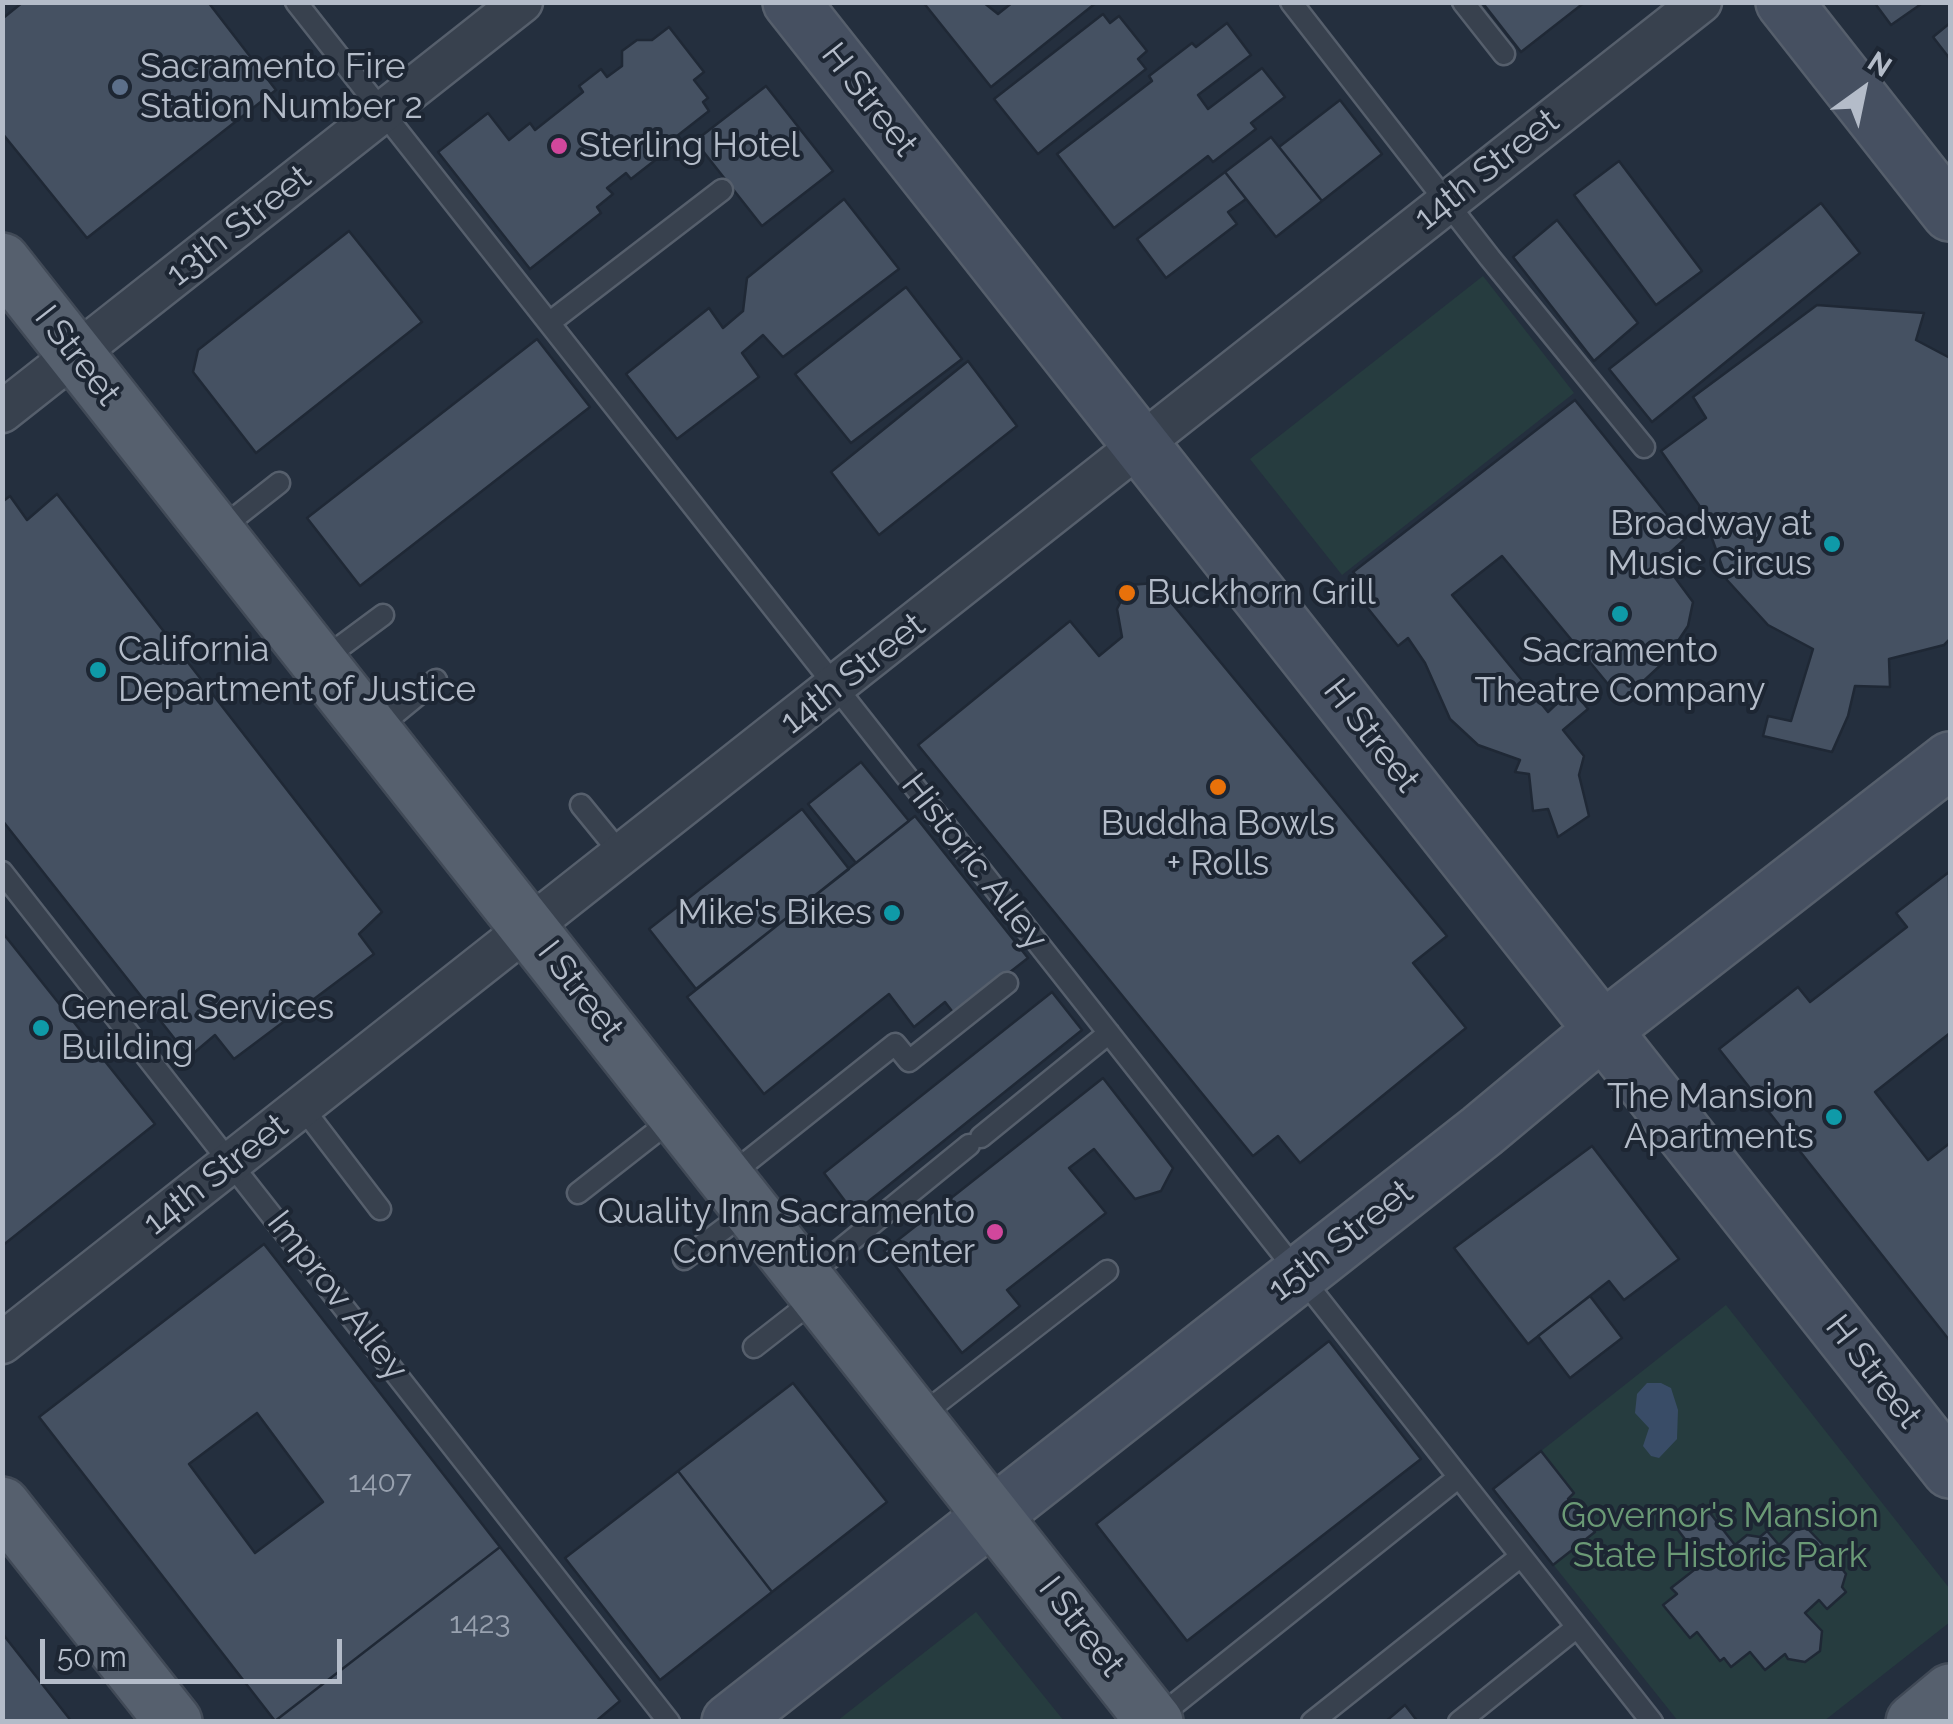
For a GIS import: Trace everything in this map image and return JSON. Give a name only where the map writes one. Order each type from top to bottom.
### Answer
[{"type":"main road","name":"H Street","points":[[791,2],[1950,1470]]},
{"type":"main road","points":[[1784,2],[1950,212]]},
{"type":"main road","name":"I Street","points":[[2,262],[1155,1721]]},
{"type":"main road","name":"15th Street","points":[[730,1722],[1950,760]]},
{"type":"main road","points":[[2,1505],[174,1722]]},
{"type":"main road","points":[[1914,1722],[1950,1692]]},
{"type":"street","name":"13th Street","points":[[2,412],[522,2]]},
{"type":"street","name":"14th Street","points":[[2,1343],[1701,2]]},
{"type":"lane","name":"Historic Alley","points":[[296,2],[382,112],[518,300],[548,323],[624,434],[837,687],[1651,1721]]},
{"type":"lane","points":[[1463,2],[1504,54]]},
{"type":"lane","points":[[1300,6],[1446,202],[1644,447]]},
{"type":"lane","points":[[548,323],[722,190]]},
{"type":"lane","points":[[217,532],[280,483]]},
{"type":"lane","points":[[320,662],[383,616]]},
{"type":"lane","points":[[373,731],[436,680]]},
{"type":"lane","points":[[582,805],[621,854]]},
{"type":"lane","name":"Improv Alley","points":[[2,872],[669,1722]]},
{"type":"lane","points":[[684,1259],[738,1194],[895,1044],[909,1061],[1007,983]]},
{"type":"lane","points":[[754,1348],[812,1287],[975,1141],[1108,1033]]},
{"type":"lane","points":[[302,1107],[380,1210]]},
{"type":"lane","points":[[578,1193],[676,1116]]},
{"type":"lane","points":[[917,1419],[1107,1272]]},
{"type":"lane","points":[[1155,1721],[1459,1477]]},
{"type":"lane","points":[[1312,1722],[1521,1556]]},
{"type":"lane","points":[[1459,1722],[1577,1627]]},
{"type":"green space","points":[[1483,276],[1574,393],[1342,575],[1250,459]]},
{"type":"green space","name":"Governor's Mansion State Historic Park","points":[[1726,1305],[1950,1589],[1950,1622],[1824,1721],[1678,1721],[1493,1489]]},
{"type":"green space","points":[[976,1612],[1064,1721],[837,1721]]},
{"type":"water","points":[[1647,1383],[1671,1388],[1678,1410],[1677,1439],[1659,1458],[1651,1456],[1643,1446],[1649,1428],[1635,1413],[1637,1394]]},
{"type":"building","name":"Sacramento Fire Station Number 2","points":[[23,2],[208,2],[276,90],[87,238],[2,133],[2,19]]},
{"type":"building","points":[[923,2],[983,2],[998,14],[1013,2],[1097,2],[991,87]]},
{"type":"building","points":[[1482,2],[1585,2],[1521,52]]},
{"type":"building","points":[[1874,2],[1924,2],[1891,25]]},
{"type":"building","points":[[1103,14],[1110,23],[1119,16],[1147,51],[1138,59],[1146,69],[1038,154],[994,99]]},
{"type":"building","points":[[1227,23],[1251,55],[1198,95],[1208,109],[1262,68],[1285,97],[1251,123],[1256,129],[1213,162],[1208,156],[1114,228],[1057,154],[1152,81],[1149,76],[1192,43],[1196,47]]},
{"type":"building","points":[[1950,23],[1950,59],[1933,37]]},
{"type":"building","name":"Sterling Hotel","points":[[669,27],[704,72],[694,80],[708,98],[703,102],[709,111],[677,136],[681,140],[631,179],[626,173],[607,188],[613,194],[597,207],[601,213],[530,269],[438,152],[488,113],[509,140],[530,123],[535,130],[583,92],[579,86],[601,69],[607,77],[622,66],[622,51],[637,40],[652,40]]},
{"type":"building","points":[[766,86],[833,171],[762,226],[695,141]]},
{"type":"building","points":[[1340,100],[1382,154],[1322,201],[1279,147]]},
{"type":"building","points":[[1271,137],[1322,201],[1276,237],[1225,172]]},
{"type":"building","points":[[1619,161],[1702,271],[1656,305],[1574,195]]},
{"type":"building","points":[[1225,172],[1246,199],[1228,212],[1237,224],[1166,278],[1137,239]]},
{"type":"building","points":[[844,199],[899,269],[783,357],[763,335],[742,353],[759,377],[677,439],[626,374],[709,308],[723,328],[743,311],[747,278]]},
{"type":"building","points":[[1821,203],[1860,253],[1652,422],[1609,369]]},
{"type":"building","points":[[1557,220],[1638,323],[1594,361],[1513,257]]},
{"type":"building","points":[[349,231],[422,322],[256,453],[193,372],[198,350]]},
{"type":"building","points":[[906,287],[962,359],[851,443],[795,374]]},
{"type":"building","name":"Broadway at Music Circus","points":[[1817,305],[1924,313],[1916,340],[1950,358],[1950,639],[1944,645],[1889,659],[1890,687],[1855,686],[1848,716],[1832,752],[1763,736],[1768,716],[1791,721],[1813,649],[1768,625],[1727,580],[1701,508],[1661,451],[1706,418],[1693,397]]},
{"type":"building","points":[[537,339],[590,407],[360,586],[307,518]]},
{"type":"building","points":[[968,361],[1017,426],[879,535],[831,472]]},
{"type":"building","name":"Sacramento Theatre Company","points":[[1575,400],[1686,538],[1662,560],[1693,602],[1688,626],[1664,662],[1622,701],[1502,556],[1452,595],[1548,712],[1572,689],[1588,709],[1563,730],[1584,756],[1579,775],[1589,816],[1558,837],[1548,809],[1533,811],[1529,774],[1515,772],[1520,760],[1478,745],[1450,719],[1425,663],[1408,638],[1398,646],[1358,596],[1368,588],[1353,572]]},
{"type":"building","name":"California Department of Justice","points":[[57,494],[382,912],[359,934],[374,954],[234,1059],[215,1035],[189,1057],[2,820],[2,502],[10,496],[27,520]]},
{"type":"building","points":[[1155,583],[1447,936],[1413,963],[1466,1028],[1300,1163],[1278,1136],[1253,1156],[918,745],[1070,621],[1099,656],[1122,637],[1117,609],[1129,585]]},
{"type":"building","points":[[861,762],[909,821],[856,863],[808,804]]},
{"type":"building","points":[[802,809],[849,869],[696,989],[649,929]]},
{"type":"building","name":"Mike's Bikes","points":[[915,816],[1028,958],[955,1015],[945,1002],[914,1027],[889,994],[764,1094],[687,997]]},
{"type":"building","name":"The Mansion Apartments","points":[[1949,872],[1950,1033],[1875,1092],[1928,1160],[1950,1143],[1950,1341],[1719,1049],[1798,987],[1810,1002],[1907,927],[1896,913]]},
{"type":"building","name":"General Services Building","points":[[2,932],[155,1124],[2,1246]]},
{"type":"building","points":[[1052,992],[1082,1030],[854,1213],[824,1173]]},
{"type":"building","name":"Quality Inn Sacramento Convention Center","points":[[1103,1078],[1173,1168],[1161,1191],[1135,1199],[1094,1149],[1069,1168],[1106,1213],[1007,1290],[1020,1306],[962,1353],[884,1251]]},
{"type":"building","points":[[1592,1146],[1679,1259],[1624,1300],[1609,1281],[1528,1344],[1454,1248]]},
{"type":"building","points":[[264,1244],[500,1547],[275,1721],[39,1417]],"holes":[[[257,1413],[323,1502],[255,1553],[189,1464]]]},
{"type":"building","points":[[1590,1296],[1622,1338],[1570,1378],[1538,1336]]},
{"type":"building","points":[[1329,1341],[1421,1459],[1187,1641],[1096,1524]]},
{"type":"building","points":[[793,1383],[887,1502],[772,1592],[678,1471]]},
{"type":"building","points":[[1541,1451],[1574,1493],[1568,1499],[1595,1532],[1553,1565],[1493,1489]]},
{"type":"building","points":[[678,1471],[772,1592],[660,1680],[565,1558]]},
{"type":"building","points":[[1703,1504],[1735,1545],[1747,1535],[1760,1537],[1767,1531],[1779,1545],[1795,1530],[1807,1528],[1831,1553],[1826,1560],[1840,1566],[1846,1574],[1842,1587],[1846,1592],[1827,1609],[1819,1600],[1805,1613],[1822,1631],[1820,1651],[1805,1662],[1788,1659],[1785,1654],[1765,1670],[1750,1652],[1731,1667],[1724,1658],[1720,1661],[1697,1632],[1690,1638],[1663,1605],[1677,1594],[1671,1588],[1703,1563],[1675,1526]]},
{"type":"building","points":[[500,1547],[620,1701],[595,1722],[275,1721]]},
{"type":"building","points":[[2,1633],[72,1722],[2,1722]]},
{"type":"building","points":[[1405,1705],[1418,1722],[1385,1722]]},
{"type":"place","name":"Sacramento Fire Station Number 2","points":[[120,87]]},
{"type":"place","name":"Sterling Hotel","points":[[559,146]]},
{"type":"place","name":"Broadway at Music Circus","points":[[1832,544]]},
{"type":"place","name":"Buckhorn Grill","points":[[1127,593]]},
{"type":"place","name":"Sacramento Theatre Company","points":[[1620,614]]},
{"type":"place","name":"California Department of Justice","points":[[98,670]]},
{"type":"place","name":"Buddha Bowls + Rolls","points":[[1218,787]]},
{"type":"place","name":"Mike's Bikes","points":[[892,913]]},
{"type":"place","name":"General Services Building","points":[[41,1028]]},
{"type":"place","name":"The Mansion Apartments","points":[[1834,1117]]},
{"type":"place","name":"Quality Inn Sacramento Convention Center","points":[[995,1232]]}]
